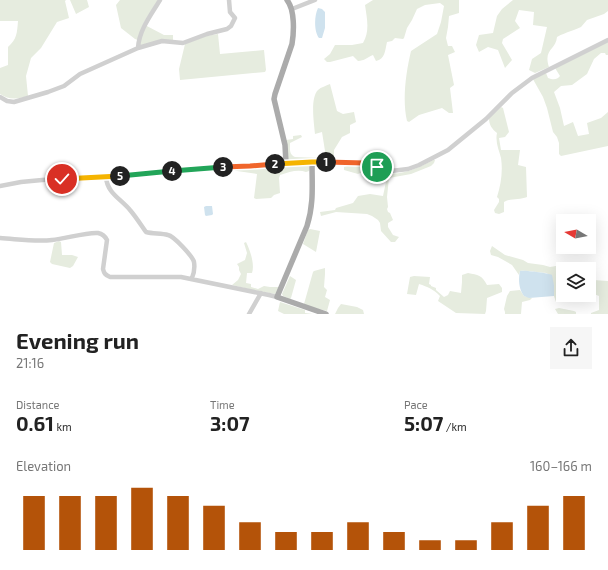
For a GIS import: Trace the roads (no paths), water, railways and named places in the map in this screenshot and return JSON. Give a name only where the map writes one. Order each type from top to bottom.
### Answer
[{"type":"main road","points":[[287,0],[292,9],[292,44],[274,99],[285,145],[286,163],[312,162],[312,200],[307,226],[289,272],[277,297],[326,314]]},
{"type":"street","points":[[138,48],[141,32],[160,0]]},
{"type":"street","points":[[0,96],[7,101],[14,102],[58,89],[80,74],[138,48],[162,41],[183,43],[207,34],[227,30],[232,26],[235,18],[230,12],[229,0]]},
{"type":"street","points":[[292,9],[314,0]]},
{"type":"street","points":[[312,162],[365,163],[391,171],[419,166],[448,150],[486,119],[512,93],[532,78],[608,40]]},
{"type":"street","points":[[0,186],[42,180],[129,176],[214,167],[286,163]]},
{"type":"street","points":[[106,177],[108,187],[130,209],[146,232],[168,234],[176,239],[192,257],[195,270],[192,278]]},
{"type":"street","points":[[0,238],[53,240],[97,233],[103,235],[107,240],[103,269],[107,276],[181,276],[277,297]]},
{"type":"street","points":[[248,314],[261,293]]},
{"type":"water","points":[[318,8],[325,12],[325,28],[322,38],[319,38],[315,28]]},
{"type":"water","points":[[212,206],[212,215],[205,215],[204,207]]},
{"type":"water","points":[[520,271],[546,273],[552,275],[554,296],[529,298],[524,296],[519,284]]}]
